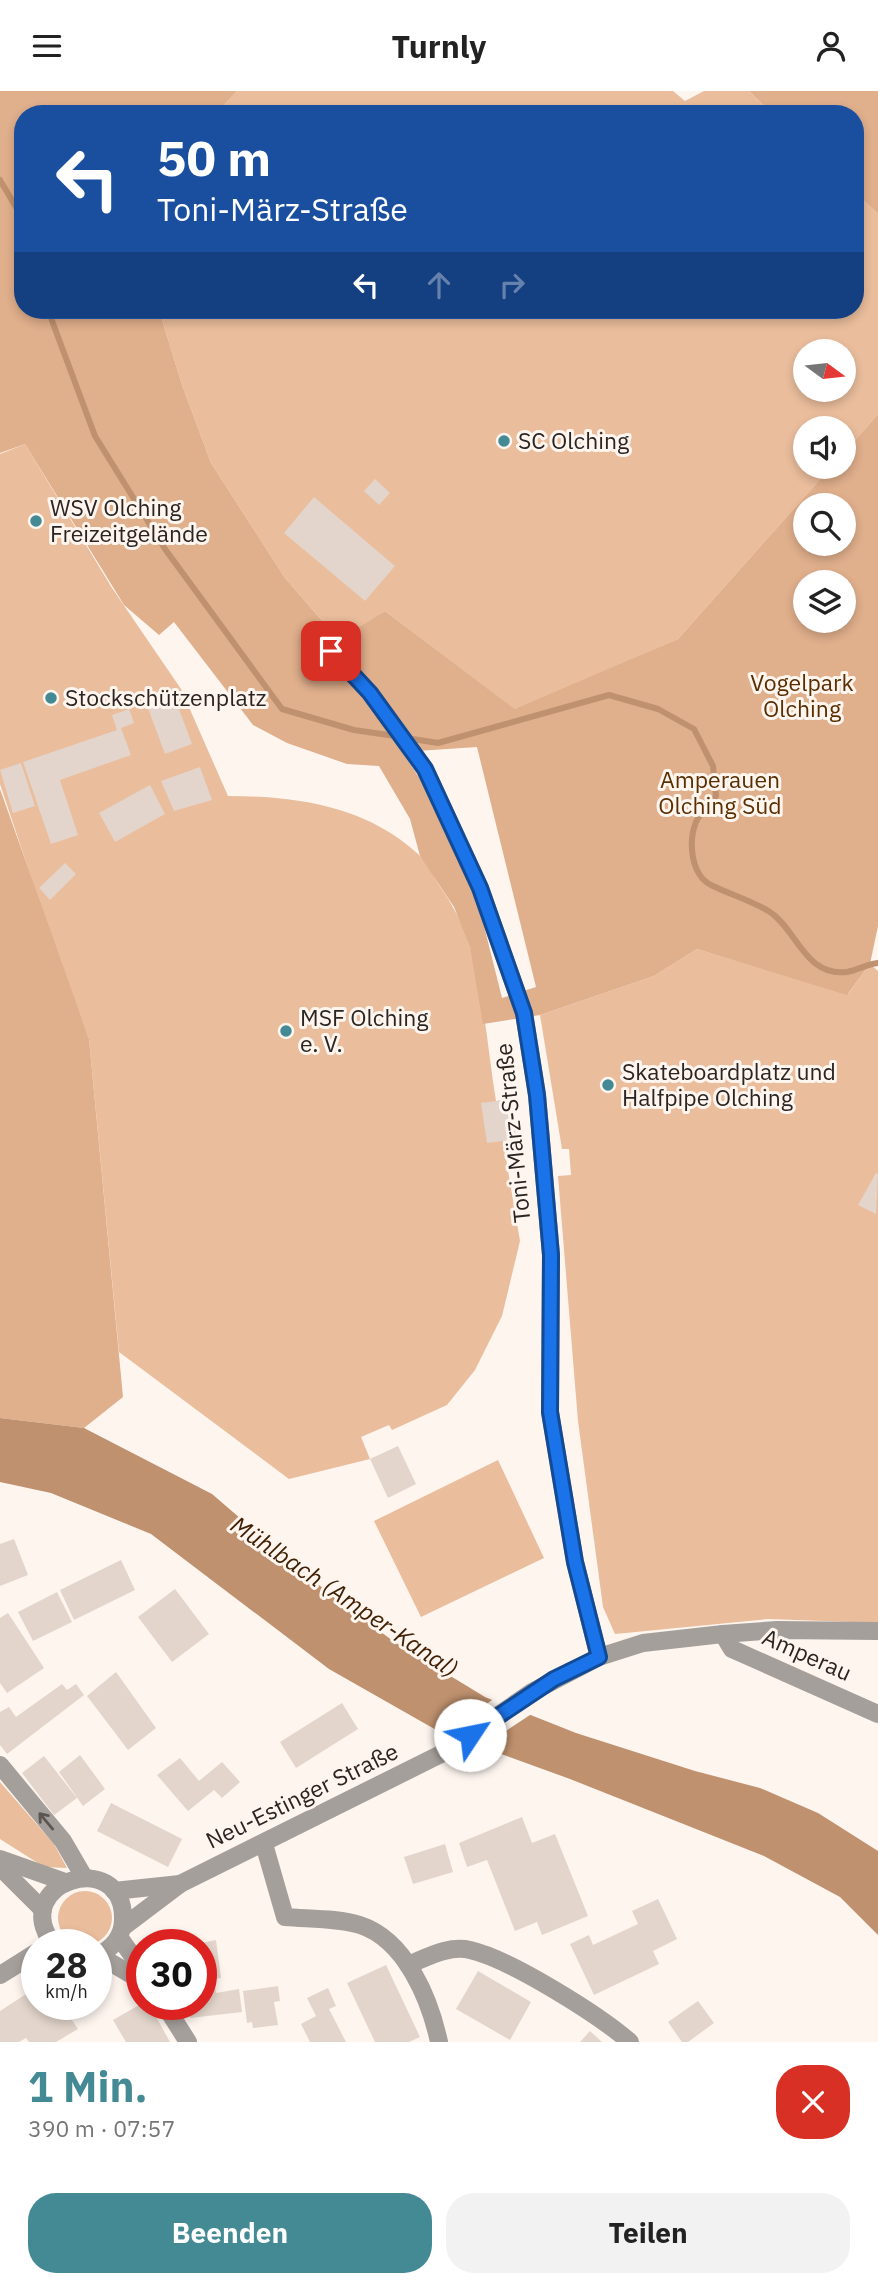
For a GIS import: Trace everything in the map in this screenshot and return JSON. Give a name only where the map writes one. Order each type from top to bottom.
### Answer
[{"type":"street","name":"Toni-März-Straße","points":[[331,651],[370,693],[425,769],[480,888],[524,1013],[537,1095],[551,1255],[550,1412],[575,1562],[599,1657]]},
{"type":"street","name":"Neu-Estinger Straße","points":[[112,1941],[180,1884],[449,1749],[532,1692],[599,1657],[643,1643],[723,1634],[777,1630],[878,1631]]},
{"type":"street","name":"Amperau","points":[[723,1634],[732,1649],[878,1714]]},
{"type":"street","points":[[0,1765],[63,1841],[84,1877]]},
{"type":"street","points":[[264,1844],[285,1917],[358,1924],[378,1935],[408,1965],[424,1997],[439,2042]]},
{"type":"street","points":[[0,1859],[65,1882]]},
{"type":"street","points":[[0,1867],[43,1910]]},
{"type":"street","points":[[45,1929],[43,1910],[48,1898],[65,1882],[84,1877],[100,1881],[114,1891],[122,1908],[121,1932],[126,1941]]},
{"type":"street","name":"Neu-Estinger Straße","points":[[114,1891],[180,1884]]},
{"type":"street","points":[[408,1965],[448,1949],[470,1950],[511,1968],[597,2015],[630,2042]]},
{"type":"street","points":[[0,1975],[21,1962]]},
{"type":"street","points":[[174,2020],[188,2042]]},
{"type":"shaded area","points":[[237,91],[673,91],[685,101],[704,91],[749,91],[764,105],[224,105]]},
{"type":"shaded area","name":"SC Olching","points":[[864,201],[878,214],[878,414],[856,439],[856,416],[793,416],[793,479],[820,479],[808,493],[793,493],[793,510],[678,639],[516,710],[385,611],[340,641],[285,578],[211,463],[182,385],[162,319],[864,319]]},
{"type":"shaded area","name":"MSF Olching e. V.","points":[[25,444],[112,588],[181,689],[228,796],[279,798],[329,807],[376,825],[398,838],[424,861],[453,907],[467,939],[482,1004],[496,1101],[511,1099],[517,1139],[503,1141],[520,1241],[502,1316],[475,1370],[447,1405],[392,1430],[389,1425],[361,1437],[370,1459],[289,1479],[119,1352],[89,1039],[50,934],[0,784],[0,454]]},
{"type":"shaded area","points":[[697,949],[848,994],[870,964],[878,971],[878,1623],[768,1619],[615,1634],[603,1607],[578,1421],[558,1176],[571,1175],[569,1149],[562,1149],[540,1015],[654,976]]},
{"type":"shaded area","points":[[0,1418],[84,1428],[212,1494],[311,1579],[393,1641],[485,1697],[576,1733],[695,1771],[760,1788],[818,1813],[878,1851],[878,1935],[840,1897],[764,1856],[570,1779],[438,1731],[329,1669],[151,1534],[51,1493],[0,1482]]},
{"type":"shaded area","points":[[498,1460],[544,1558],[421,1617],[374,1521]]},
{"type":"shaded area","points":[[0,1782],[54,1844],[67,1868],[44,1867],[0,1839]]},
{"type":"shaded area","points":[[75,1893],[95,1893],[104,1899],[112,1918],[109,1929],[60,1928],[60,1908],[66,1899]]},
{"type":"green space","name":"Amperauen Olching Süd","points":[[0,91],[237,91],[224,105],[14,105],[14,319],[162,319],[182,385],[211,463],[285,578],[339,640],[385,611],[515,709],[678,639],[793,510],[793,556],[856,556],[856,493],[808,493],[820,479],[856,479],[856,439],[878,414],[878,926],[870,964],[847,995],[697,949],[654,976],[540,1015],[483,1024],[470,947],[454,907],[420,856],[410,819],[379,766],[347,764],[287,743],[253,725],[174,622],[159,635],[124,605],[25,444],[0,453]],"holes":[[[477,747],[536,987],[502,998],[477,898],[433,798],[402,752]]]},
{"type":"green space","points":[[749,91],[878,91],[878,214],[864,201],[864,105],[764,105]]},
{"type":"green space","points":[[0,789],[89,1039],[123,1397],[84,1428],[0,1418]]},
{"type":"pier","points":[[495,1698],[533,1713],[477,1750],[440,1736]]},
{"type":"building","points":[[375,479],[390,493],[379,505],[364,491]]},
{"type":"building","points":[[314,497],[395,566],[365,601],[284,533]]},
{"type":"building","points":[[173,693],[192,744],[165,754],[146,703]]},
{"type":"building","points":[[129,709],[134,723],[121,728],[131,755],[60,780],[78,835],[51,844],[23,762],[117,730],[112,715]]},
{"type":"building","points":[[21,763],[35,806],[13,813],[0,770]]},
{"type":"building","points":[[200,767],[212,800],[174,811],[161,781]]},
{"type":"building","points":[[150,785],[165,814],[115,842],[99,813]]},
{"type":"building","points":[[65,863],[76,874],[50,900],[39,888]]},
{"type":"building","points":[[511,1099],[517,1139],[487,1143],[481,1103]]},
{"type":"building","points":[[876,1173],[878,1174],[876,1214],[858,1205]]},
{"type":"building","points":[[398,1446],[416,1484],[388,1498],[370,1459]]},
{"type":"building","points":[[14,1539],[28,1575],[0,1586],[0,1544]]},
{"type":"building","points":[[121,1560],[135,1590],[74,1620],[60,1590]]},
{"type":"building","points":[[175,1589],[209,1634],[172,1662],[138,1617]]},
{"type":"building","points":[[57,1592],[72,1622],[33,1641],[18,1612]]},
{"type":"building","points":[[8,1613],[44,1668],[7,1693],[0,1683],[0,1618]]},
{"type":"building","points":[[116,1672],[156,1728],[128,1750],[87,1696]]},
{"type":"building","points":[[62,1684],[67,1690],[76,1684],[84,1695],[7,1754],[0,1745],[0,1712],[9,1707],[16,1717]]},
{"type":"building","points":[[342,1703],[358,1729],[296,1768],[280,1742]]},
{"type":"building","points":[[80,1755],[105,1789],[83,1806],[59,1772]]},
{"type":"building","points":[[44,1756],[77,1798],[54,1815],[22,1773]]},
{"type":"building","points":[[180,1758],[199,1781],[222,1762],[240,1782],[222,1798],[214,1790],[188,1811],[157,1775]]},
{"type":"building","points":[[111,1803],[182,1839],[168,1867],[97,1831]]},
{"type":"building","points":[[522,1817],[532,1843],[555,1834],[588,1916],[542,1935],[537,1922],[515,1931],[487,1860],[467,1867],[459,1843]]},
{"type":"building","points":[[445,1844],[453,1872],[413,1884],[404,1857]]},
{"type":"building","points":[[658,1899],[677,1939],[653,1951],[659,1964],[594,1995],[570,1944],[589,1935],[593,1945],[638,1924],[632,1911]]},
{"type":"building","points":[[217,1948],[221,1978],[217,1979]]},
{"type":"building","points":[[386,1965],[420,2037],[409,2042],[375,2042],[347,1983]]},
{"type":"building","points":[[478,1971],[531,2002],[510,2040],[456,2009]]},
{"type":"building","points":[[278,1986],[280,2001],[274,2002],[278,2025],[253,2028],[252,2022],[247,2023],[243,1991]]},
{"type":"building","points":[[328,1988],[336,2006],[329,2009],[346,2042],[310,2042],[301,2024],[316,2016],[307,1998]]},
{"type":"building","points":[[239,1989],[242,2012],[217,2015],[217,1993]]},
{"type":"building","points":[[21,1997],[21,2020],[72,2020],[78,2029],[56,2042],[29,2042],[26,2038],[19,2042],[0,2042],[0,2011]]},
{"type":"building","points":[[698,2001],[714,2023],[688,2042],[682,2042],[668,2022]]},
{"type":"building","points":[[126,2013],[126,2020],[158,2020],[170,2042],[126,2042],[113,2020]]},
{"type":"building","points":[[590,2031],[602,2042],[580,2042]]},
{"type":"waterway","points":[[0,180],[14,204]]},
{"type":"waterway","points":[[51,319],[95,436],[165,549],[282,709],[354,730],[395,736]]},
{"type":"waterway","points":[[406,738],[438,743],[609,695],[658,709],[694,729],[713,766],[716,796],[698,819],[692,839],[695,866],[704,880],[770,912],[811,960],[821,967],[833,972],[847,972],[878,963]]},
{"type":"place","name":"SC Olching","points":[[504,441]]},
{"type":"place","name":"WSV Olching Freizeitgelände","points":[[36,521]]},
{"type":"place","name":"Stockschützenplatz","points":[[51,698]]},
{"type":"place","name":"MSF Olching e. V.","points":[[286,1031]]},
{"type":"place","name":"Skateboardplatz und Halfpipe Olching","points":[[608,1085]]},
{"type":"route","points":[[331,651],[370,693],[425,769],[480,888],[510,971],[524,1013],[537,1095],[551,1255],[550,1412],[575,1562],[599,1657],[532,1692],[470,1735]]},
{"type":"park label","name":"Vogelpark Olching","points":[[802,696]]},
{"type":"water label","name":"Mühlbach (Amper-Kanal)","points":[[344,1597]]}]
